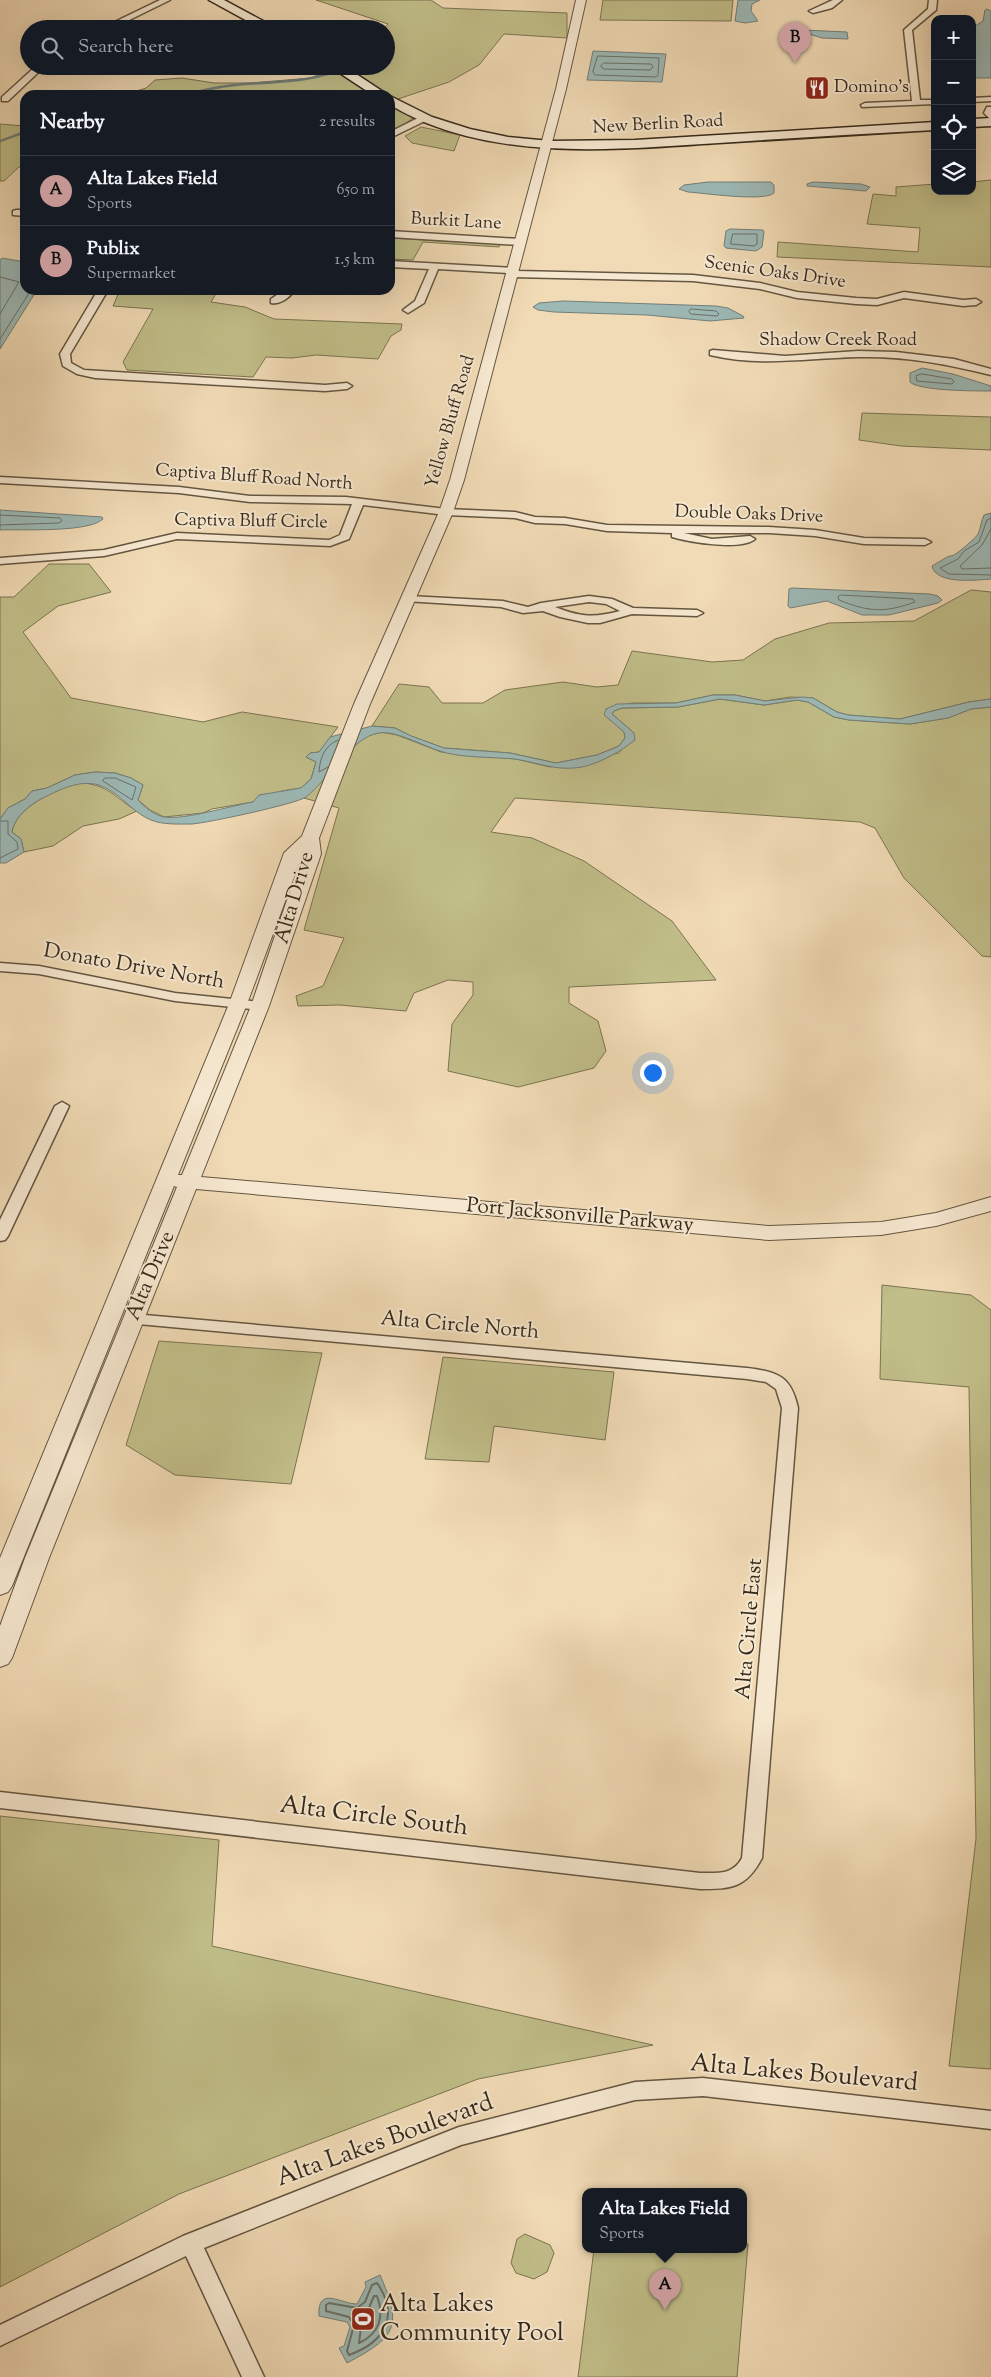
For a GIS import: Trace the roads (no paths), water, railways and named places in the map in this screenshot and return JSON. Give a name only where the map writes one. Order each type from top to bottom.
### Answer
[{"type":"main road","points":[[215,0],[254,20]]},
{"type":"main road","points":[[350,75],[374,90]]},
{"type":"main road","name":"New Berlin Road","points":[[395,103],[424,118],[479,135],[546,144],[587,146],[931,126]]},
{"type":"main road","points":[[976,124],[991,122]]},
{"type":"street","points":[[123,20],[166,0]]},
{"type":"street","name":"Yellow Bluff Road","points":[[310,838],[362,704],[447,508],[475,418],[581,0]]},
{"type":"street","points":[[813,11],[830,6],[838,0]]},
{"type":"street","points":[[916,103],[908,30],[932,10],[933,0]]},
{"type":"street","points":[[5,99],[32,75]]},
{"type":"street","points":[[987,99],[991,112]]},
{"type":"street","points":[[865,106],[931,102]]},
{"type":"street","points":[[395,132],[424,118]]},
{"type":"street","name":"Burkit Lane","points":[[395,234],[520,242]]},
{"type":"street","name":"Scenic Oaks Drive","points":[[395,264],[513,271],[554,276],[568,274],[693,278],[760,286],[797,295],[856,301],[876,302],[904,295],[963,303],[976,302]]},
{"type":"street","points":[[408,310],[419,303],[434,267]]},
{"type":"street","points":[[100,295],[65,354],[66,364],[81,372],[104,376],[315,387],[347,386]]},
{"type":"street","points":[[274,301],[285,295]]},
{"type":"street","name":"Shadow Creek Road","points":[[713,353],[743,358],[786,359],[859,354],[911,356],[963,364],[991,372]]},
{"type":"street","name":"Captiva Bluff Road North","points":[[0,480],[179,490],[250,499],[314,498],[358,503],[447,508]]},
{"type":"street","name":"Captiva Bluff Circle","points":[[0,560],[104,553],[177,536],[330,543],[344,537],[358,503]]},
{"type":"street","name":"Double Oaks Drive","points":[[447,508],[515,515],[535,520],[573,522],[590,527],[607,528],[626,534],[677,535],[712,542],[783,537],[856,547],[924,542]]},
{"type":"street","points":[[411,594],[503,604],[512,609],[535,610],[589,599],[608,601],[631,611]]},
{"type":"street","points":[[543,607],[564,615],[588,620],[607,618],[631,611],[697,613]]},
{"type":"street","name":"Alta Drive","points":[[0,1586],[168,1180],[238,1004],[293,853],[310,838]]},
{"type":"street","name":"Alta Drive","points":[[0,1658],[36,1558],[260,1006],[312,854],[310,838]]},
{"type":"street","name":"Donato Drive North","points":[[0,968],[39,970],[135,991],[260,1006]]},
{"type":"street","points":[[0,1236],[62,1106]]},
{"type":"street","name":"Port Jacksonville Parkway","points":[[168,1180],[768,1233],[830,1233],[908,1226],[968,1212],[991,1204]]},
{"type":"street","name":"Alta Circle North","points":[[134,1319],[725,1372],[768,1378],[781,1384]]},
{"type":"street","name":"Alta Circle East","points":[[740,1876],[748,1868],[752,1858],[761,1768],[790,1408],[788,1395],[781,1384]]},
{"type":"street","name":"Alta Circle South","points":[[0,1800],[700,1881],[730,1881],[740,1876]]},
{"type":"street","name":"Alta Lakes Boulevard","points":[[0,2336],[191,2243],[464,2134],[635,2090],[703,2087],[991,2120]]},
{"type":"street","points":[[191,2243],[253,2377]]},
{"type":"water","points":[[738,0],[760,0],[752,4],[751,11],[758,21],[745,23],[735,21]]},
{"type":"water","points":[[985,10],[991,11],[991,78],[976,78],[976,25],[983,21]]},
{"type":"water","points":[[803,30],[847,32],[848,39],[822,38],[802,32]]},
{"type":"water","points":[[593,51],[666,54],[662,82],[587,80]]},
{"type":"water","points":[[708,182],[771,182],[774,185],[774,193],[768,196],[747,197],[688,192],[679,189],[684,185]]},
{"type":"water","points":[[813,182],[861,184],[870,187],[866,191],[807,186],[807,184]]},
{"type":"water","points":[[730,229],[763,230],[762,247],[756,251],[726,248],[724,246],[726,231]]},
{"type":"water","points":[[2,258],[20,261],[20,295],[34,295],[0,349],[0,260]]},
{"type":"water","points":[[563,301],[716,306],[728,308],[744,318],[710,321],[647,315],[554,312],[538,310],[533,307],[539,303]]},
{"type":"water","points":[[922,368],[953,374],[991,386],[991,391],[936,389],[915,385],[910,382],[910,373]]},
{"type":"water","points":[[0,510],[102,517],[103,519],[84,526],[70,528],[0,530]]},
{"type":"water","points":[[991,513],[991,579],[949,579],[935,572],[932,566],[954,555],[971,541],[978,534],[984,515]]},
{"type":"water","points":[[789,589],[930,594],[938,596],[942,600],[938,603],[889,615],[862,615],[827,601],[790,608],[788,606]]},
{"type":"water","points":[[713,695],[735,695],[765,701],[802,697],[813,698],[837,712],[848,715],[900,719],[969,702],[991,699],[991,707],[971,709],[948,718],[910,724],[849,720],[834,717],[808,702],[797,700],[764,705],[720,699],[678,707],[622,708],[614,711],[612,714],[634,733],[635,740],[606,758],[590,765],[574,768],[552,767],[515,759],[457,755],[440,751],[401,736],[379,733],[359,742],[306,797],[269,808],[201,823],[176,824],[156,822],[141,814],[105,787],[86,783],[68,787],[36,802],[23,812],[13,827],[12,832],[21,839],[24,852],[6,863],[0,863],[0,819],[8,808],[25,799],[32,791],[47,788],[75,775],[95,772],[115,773],[131,778],[143,785],[138,800],[150,810],[164,817],[184,816],[253,802],[259,795],[301,788],[311,779],[316,762],[306,757],[310,753],[319,752],[330,737],[372,726],[395,728],[444,748],[510,753],[556,763],[597,755],[619,746],[625,738],[624,732],[604,715],[606,709],[617,704],[676,703]]},
{"type":"water","name":"Alta Lakes Community Pool","points":[[380,2275],[391,2307],[393,2319],[390,2329],[376,2346],[347,2363],[339,2348],[344,2346],[350,2327],[347,2322],[319,2316],[319,2307],[322,2301],[331,2298],[357,2304],[366,2287],[365,2282]]},
{"type":"waterway","points":[[204,90],[293,81],[324,75]]},
{"type":"waterway","points":[[0,141],[20,134]]},
{"type":"place","name":"Publix","points":[[795,63]]},
{"type":"place","name":"Domino's","points":[[817,88]]},
{"type":"place","name":"Alta Lakes Field","points":[[665,2310]]},
{"type":"place","name":"Alta Lakes Community Pool","points":[[363,2319]]}]
